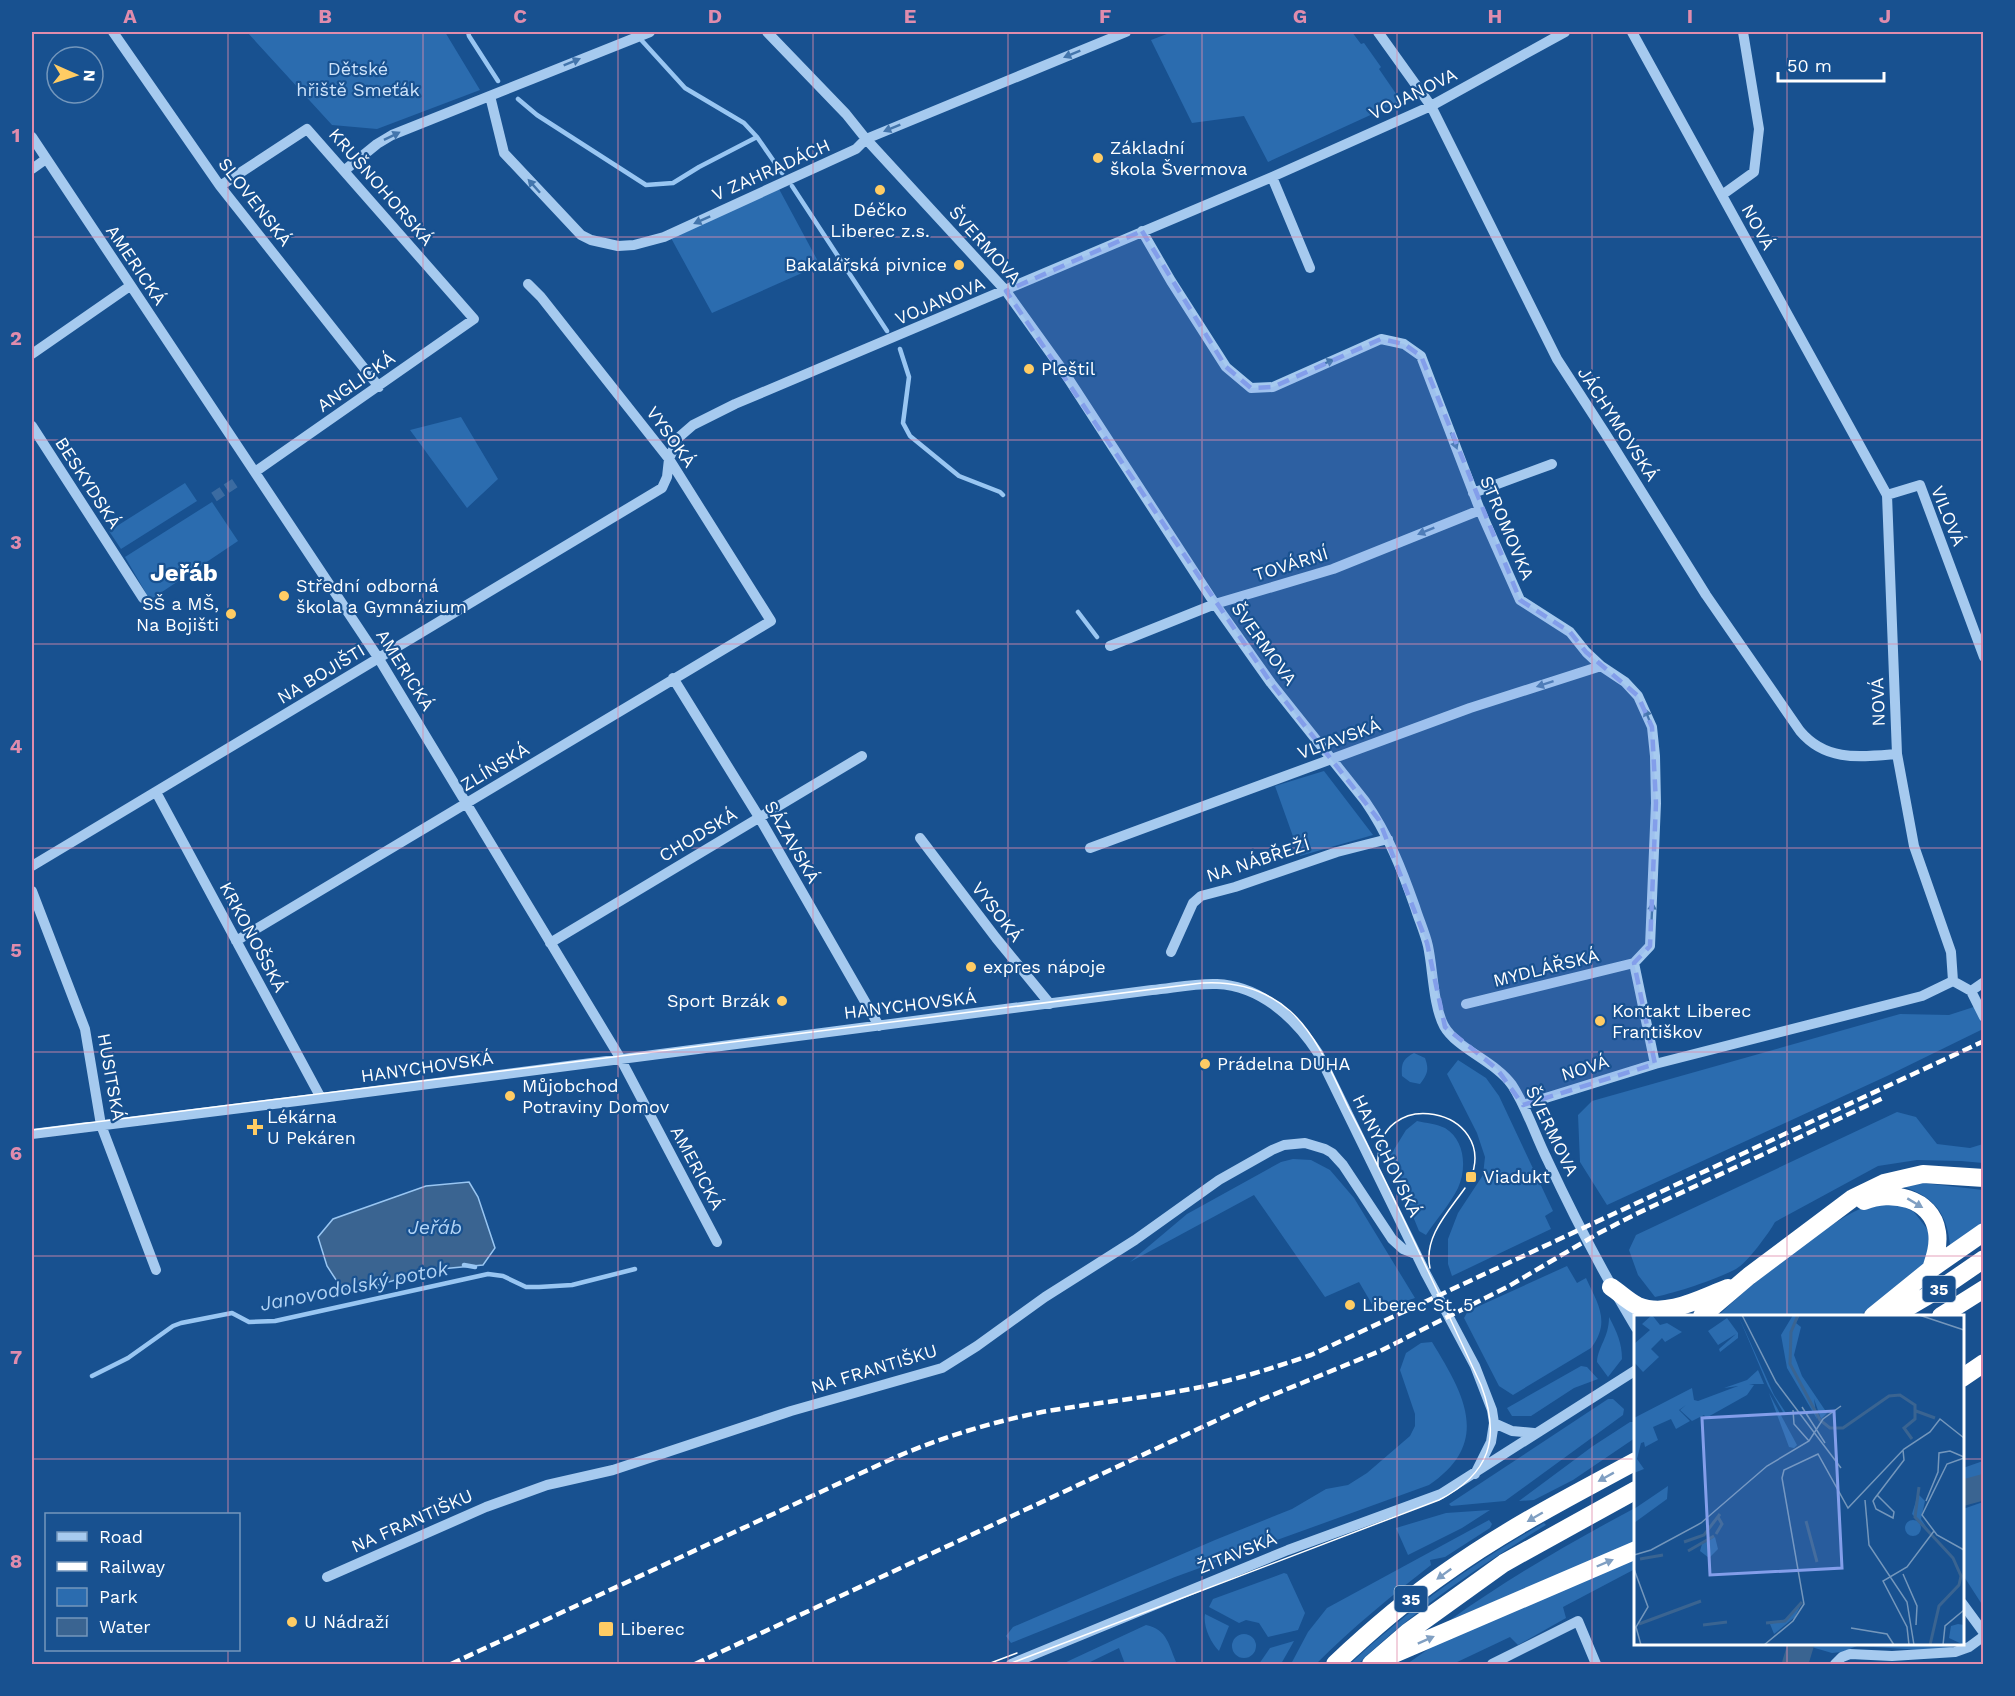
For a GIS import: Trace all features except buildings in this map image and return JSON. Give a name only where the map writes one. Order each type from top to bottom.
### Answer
[{"type":"highway","points":[[1704,1315],[1741,1283],[1853,1198],[1894,1180],[1923,1174],[1983,1178]]},
{"type":"highway","points":[[1839,1208],[1873,1197],[1892,1195],[1907,1198],[1921,1205],[1937,1230],[1937,1248],[1931,1269]]},
{"type":"highway","points":[[1875,1315],[1931,1269],[1983,1232]]},
{"type":"highway","name":"35","points":[[1896,1315],[1946,1286],[1983,1259]]},
{"type":"highway","points":[[1611,1287],[1638,1306],[1652,1310],[1676,1308],[1741,1283]]},
{"type":"highway","points":[[1708,1315],[1741,1283]]},
{"type":"highway","name":"35","points":[[1944,1315],[1983,1289]]},
{"type":"highway","points":[[1964,1377],[1983,1363]]},
{"type":"highway","name":"35","points":[[1335,1665],[1397,1610],[1444,1573],[1493,1541],[1634,1462]]},
{"type":"highway","name":"35","points":[[1372,1664],[1416,1626],[1504,1563],[1634,1491]]},
{"type":"highway","points":[[1372,1664],[1634,1550]]},
{"type":"street","name":"SLOVENSKÁ","points":[[113,32],[220,186],[379,387]]},
{"type":"street","points":[[345,170],[392,135],[650,32]]},
{"type":"street","name":"ŠVERMOVA","points":[[768,32],[848,116],[866,139],[1006,291],[1064,372],[1215,604],[1271,683],[1365,801],[1388,839],[1405,878],[1427,943],[1437,1000],[1445,1027],[1464,1046],[1497,1069],[1511,1084],[1611,1287],[1634,1326]]},
{"type":"street","name":"V ZAHRADÁCH","points":[[490,96],[504,153],[581,235],[591,240],[618,246],[634,245],[664,237],[856,149],[866,139],[1126,32]]},
{"type":"street","name":"JÁCHYMOVSKÁ","points":[[1378,32],[1431,106],[1557,359],[1706,595],[1800,731],[1808,741],[1833,753],[1858,757],[1897,754]]},
{"type":"street","name":"VOJANOVA","points":[[669,459],[678,438],[693,425],[735,404],[1006,291],[1431,106],[1565,32]]},
{"type":"street","name":"NOVÁ","points":[[1523,1105],[1655,1064],[1922,996],[1953,981],[1951,952],[1914,846],[1897,754],[1887,495],[1632,32]]},
{"type":"street","points":[[1722,195],[1754,172],[1759,129],[1743,32]]},
{"type":"street","name":"KRUŠNOHORSKÁ","points":[[220,186],[307,129],[474,319]]},
{"type":"street","name":"AMERICKÁ","points":[[32,136],[379,659],[620,1058],[717,1242]]},
{"type":"street","points":[[32,169],[46,159]]},
{"type":"street","points":[[1272,177],[1310,268]]},
{"type":"street","name":"STROMOVKA","points":[[1142,231],[1226,368],[1251,388],[1273,387],[1381,339],[1404,344],[1421,356],[1473,493],[1520,600],[1570,632],[1601,666],[1624,682],[1638,696],[1652,727],[1656,803],[1650,946],[1634,963]]},
{"type":"street","name":"VYSOKÁ","points":[[528,284],[541,297],[669,459],[771,621]]},
{"type":"street","points":[[32,354],[130,286]]},
{"type":"street","name":"ANGLICKÁ","points":[[255,472],[474,319]]},
{"type":"street","name":"BESKYDSKÁ","points":[[32,426],[143,598]]},
{"type":"street","name":"NA BOJIŠTI","points":[[32,866],[662,488],[667,477],[669,459]]},
{"type":"street","points":[[1473,493],[1552,464]]},
{"type":"street","name":"VILOVÁ","points":[[1887,495],[1920,485],[1983,657]]},
{"type":"street","name":"TOVÁRNÍ","points":[[1110,646],[1215,604],[1334,569],[1480,510]]},
{"type":"street","name":"ZLÍNSKÁ","points":[[236,941],[771,621]]},
{"type":"street","name":"VLTAVSKÁ","points":[[1090,848],[1470,708],[1601,666]]},
{"type":"street","name":"SÁZAVSKÁ","points":[[673,678],[759,817],[879,1026]]},
{"type":"street","name":"CHODSKÁ","points":[[550,943],[862,756]]},
{"type":"street","name":"KRKONOŠSKÁ","points":[[156,792],[321,1098]]},
{"type":"street","name":"VYSOKÁ","points":[[920,838],[996,938],[1050,1004]]},
{"type":"street","name":"NA NÁBŘEŽÍ","points":[[1171,952],[1193,903],[1201,896],[1235,887],[1337,852],[1388,839]]},
{"type":"street","name":"HUSITSKÁ","points":[[32,891],[85,1029],[101,1125],[156,1270]]},
{"type":"street","points":[[1634,963],[1655,1064]]},
{"type":"street","name":"MYDLÁŘSKÁ","points":[[1466,1004],[1634,963]]},
{"type":"street","points":[[1953,981],[1971,991],[1983,1017]]},
{"type":"street","points":[[1971,991],[1983,982]]},
{"type":"street","name":"HANYCHOVSKÁ","points":[[32,1134],[1152,990],[1216,984],[1242,988],[1275,1006],[1306,1034],[1318,1053],[1416,1254],[1476,1366],[1494,1422]]},
{"type":"street","name":"NA FRANTIŠKU","points":[[327,1577],[486,1507],[547,1485],[614,1470],[791,1411],[942,1368],[1045,1297],[1135,1240],[1219,1180],[1284,1145],[1305,1143],[1332,1153],[1343,1165],[1392,1239],[1403,1249],[1416,1254]]},
{"type":"street","name":"ŽITAVSKÁ","points":[[1011,1665],[1288,1550],[1441,1494],[1634,1371]]},
{"type":"street","points":[[1475,1474],[1491,1442],[1494,1422],[1512,1431],[1534,1433]]},
{"type":"street","points":[[1835,1665],[1842,1657],[1850,1654],[1892,1656],[1955,1652],[1969,1647],[1983,1635],[1964,1606]]},
{"type":"street","points":[[1492,1665],[1578,1621],[1596,1665]]},
{"type":"highlighted area","points":[[1142,231],[1226,367],[1251,388],[1273,387],[1381,339],[1404,344],[1421,356],[1520,600],[1570,632],[1586,652],[1638,696],[1652,727],[1656,803],[1650,946],[1634,963],[1655,1064],[1523,1105],[1497,1069],[1445,1027],[1427,943],[1379,820],[1271,683],[1006,291]]},
{"type":"green space","name":"Dětské hřiště Smeťák","points":[[247,32],[445,32],[480,90],[377,129],[332,125]]},
{"type":"green space","points":[[1172,32],[1352,32],[1361,44],[1364,43],[1401,101],[1268,162],[1244,116],[1192,123],[1151,40]]},
{"type":"green space","points":[[779,189],[820,265],[712,313],[671,238]]},
{"type":"green space","points":[[461,417],[498,479],[467,508],[410,430]]},
{"type":"green space","points":[[185,483],[197,501],[121,549],[109,531]]},
{"type":"green space","points":[[212,502],[238,541],[150,600],[125,557]]},
{"type":"green space","points":[[1324,771],[1373,835],[1300,856],[1275,786]]},
{"type":"green space","points":[[1983,1004],[1983,1029],[1887,1076],[1607,1205],[1580,1162],[1578,1115],[1592,1101],[1900,1014],[1949,1015]]},
{"type":"green space","points":[[1414,1053],[1425,1058],[1427,1065],[1426,1074],[1420,1084],[1410,1082],[1402,1076],[1404,1062]]},
{"type":"green space","points":[[1458,1060],[1486,1078],[1499,1096],[1553,1211],[1545,1216],[1551,1229],[1452,1276],[1448,1264],[1448,1239],[1458,1213],[1483,1175],[1485,1157],[1477,1133],[1447,1074]]},
{"type":"green space","points":[[1897,1112],[1916,1117],[1937,1144],[1970,1148],[1983,1144],[1983,1163],[1917,1160],[1878,1166],[1775,1222],[1746,1261],[1736,1269],[1696,1285],[1655,1297],[1638,1275],[1629,1250],[1636,1235]]},
{"type":"green space","points":[[1417,1121],[1445,1128],[1452,1133],[1460,1147],[1463,1163],[1458,1188],[1426,1235],[1419,1231],[1390,1156],[1406,1130]]},
{"type":"green space","points":[[1293,1159],[1311,1160],[1330,1170],[1354,1198],[1415,1298],[1376,1311],[1359,1282],[1325,1297],[1254,1195],[1130,1262],[1187,1214],[1281,1162]]},
{"type":"green space","points":[[1923,1183],[1983,1190],[1983,1225],[1950,1245],[1946,1224],[1937,1208],[1931,1201],[1904,1187]]},
{"type":"green space","points":[[1872,1204],[1898,1204],[1914,1212],[1928,1230],[1930,1254],[1918,1273],[1860,1315],[1719,1315],[1760,1279],[1820,1233]]},
{"type":"green space","points":[[1567,1266],[1577,1283],[1586,1278],[1595,1296],[1601,1321],[1597,1339],[1591,1348],[1513,1395],[1499,1386],[1464,1318],[1468,1311]]},
{"type":"green space","points":[[1609,1317],[1618,1338],[1622,1359],[1608,1377],[1597,1362],[1609,1324]]},
{"type":"green space","points":[[1432,1342],[1462,1398],[1466,1416],[1466,1434],[1461,1452],[1449,1469],[1429,1485],[1175,1577],[1011,1643],[1006,1636],[1013,1627],[1292,1509],[1326,1489],[1348,1485],[1367,1473],[1410,1436],[1415,1426],[1415,1414],[1400,1370],[1406,1353],[1421,1343]]},
{"type":"green space","points":[[1581,1366],[1587,1367],[1598,1379],[1574,1388],[1531,1416],[1512,1416],[1507,1408]]},
{"type":"green space","points":[[1608,1399],[1613,1399],[1624,1409],[1623,1415],[1505,1501],[1451,1506],[1449,1504]]},
{"type":"green space","points":[[1630,1422],[1634,1422],[1634,1439],[1573,1480],[1534,1500],[1519,1501],[1593,1446]]},
{"type":"green space","points":[[1983,1461],[1983,1481],[1964,1487],[1964,1468]]},
{"type":"green space","points":[[1984,1502],[1983,1606],[1964,1577],[1964,1509]]},
{"type":"green space","points":[[1634,1509],[1634,1543],[1450,1620],[1541,1561]]},
{"type":"green space","points":[[1490,1510],[1462,1528],[1408,1555],[1396,1528],[1446,1513]]},
{"type":"green space","points":[[1489,1520],[1492,1524],[1490,1528],[1445,1557],[1430,1560],[1431,1565],[1372,1613],[1316,1664],[1291,1664],[1308,1632],[1327,1608]]},
{"type":"green space","points":[[1544,1523],[1546,1525],[1425,1607],[1358,1664],[1350,1664],[1419,1605],[1492,1554]]},
{"type":"green space","points":[[1634,1558],[1634,1570],[1563,1607],[1566,1618],[1518,1645],[1510,1637],[1453,1664],[1407,1664],[1434,1645]]},
{"type":"green space","points":[[1284,1573],[1287,1574],[1305,1613],[1298,1630],[1268,1637],[1259,1623],[1246,1620],[1239,1623],[1209,1607],[1213,1599]]},
{"type":"green space","points":[[1205,1614],[1229,1626],[1219,1651],[1208,1634]]},
{"type":"green space","points":[[1146,1625],[1159,1630],[1163,1635],[1177,1664],[1125,1664],[1119,1648],[1086,1664],[1062,1664]]},
{"type":"green space","points":[[1239,1634],[1249,1634],[1256,1641],[1256,1651],[1249,1658],[1239,1658],[1232,1651],[1232,1641]]},
{"type":"green space","points":[[1294,1641],[1281,1664],[1259,1664],[1270,1648]]},
{"type":"green space","points":[[1960,1645],[1939,1651],[1857,1646],[1832,1653],[1808,1646]]},
{"type":"water","name":"Jeřáb","points":[[469,1182],[478,1197],[495,1248],[483,1265],[430,1270],[354,1292],[340,1286],[327,1266],[318,1237],[333,1219],[426,1186]]},
{"type":"waterway","points":[[468,32],[498,81]]},
{"type":"waterway","points":[[634,32],[685,88],[744,123],[757,137],[782,173]]},
{"type":"waterway","points":[[518,99],[537,115],[646,185],[673,183],[757,137]]},
{"type":"waterway","points":[[792,186],[887,331]]},
{"type":"waterway","points":[[900,349],[909,377],[903,423],[910,436],[959,476],[1003,495]]},
{"type":"waterway","points":[[1078,612],[1097,637]]},
{"type":"waterway","points":[[464,1265],[475,1267]]},
{"type":"waterway","name":"Janovodolský potok","points":[[92,1376],[128,1358],[173,1326],[181,1323],[232,1313],[249,1322],[275,1321],[488,1274],[503,1276],[526,1287],[539,1287],[572,1285],[635,1269]]},
{"type":"waterway","points":[[1964,1492],[1984,1487]]},
{"type":"waterway","points":[[1795,1664],[1801,1645]]},
{"type":"tunnel","points":[[214,497],[235,483]]},
{"type":"tram line","points":[[32,1130],[1202,983],[1238,985],[1270,997],[1290,1011],[1317,1044],[1400,1212],[1481,1385],[1490,1422],[1487,1453],[1470,1479],[1439,1500],[1009,1664]]},
{"type":"tram line","points":[[1378,1166],[1382,1140],[1395,1123],[1414,1115],[1434,1115],[1453,1122],[1468,1136],[1475,1155],[1470,1180]]},
{"type":"tram line","points":[[1430,1268],[1430,1246],[1434,1235],[1445,1215],[1465,1188]]},
{"type":"tram line","points":[[988,1664],[1017,1653]]},
{"type":"railway","points":[[451,1664],[885,1462],[942,1439],[1042,1412],[1211,1385],[1311,1355],[1984,1041]]},
{"type":"railway","points":[[695,1664],[1258,1401],[1380,1351],[1509,1286],[1636,1214],[1883,1098]]},
{"type":"place","name":"Základní škola Švermova","points":[[1098,158]]},
{"type":"place","name":"Déčko Liberec z.s.","points":[[880,190]]},
{"type":"place","name":"Bakalářská pivnice","points":[[959,265]]},
{"type":"place","name":"Pleštil","points":[[1029,369]]},
{"type":"place","name":"Střední odborná škola a Gymnázium","points":[[284,596]]},
{"type":"place","name":"SŠ a MŠ, Na Bojišti","points":[[231,614]]},
{"type":"place","name":"expres nápoje","points":[[971,967]]},
{"type":"place","name":"Sport Brzák","points":[[782,1001]]},
{"type":"place","name":"Kontakt Liberec Františkov","points":[[1600,1021]]},
{"type":"place","name":"Prádelna DUHA","points":[[1205,1064]]},
{"type":"place","name":"Můjobchod Potraviny Domov","points":[[510,1096]]},
{"type":"place","name":"Lékárna U Pekáren","points":[[255,1127]]},
{"type":"place","name":"Viadukt","points":[[1471,1177]]},
{"type":"place","name":"Liberec St. 5","points":[[1350,1305]]},
{"type":"place","name":"U Nádraží","points":[[292,1622]]},
{"type":"place","name":"Liberec","points":[[606,1629]]},
{"type":"district","name":"Jeřáb","points":[[184,573]]}]
